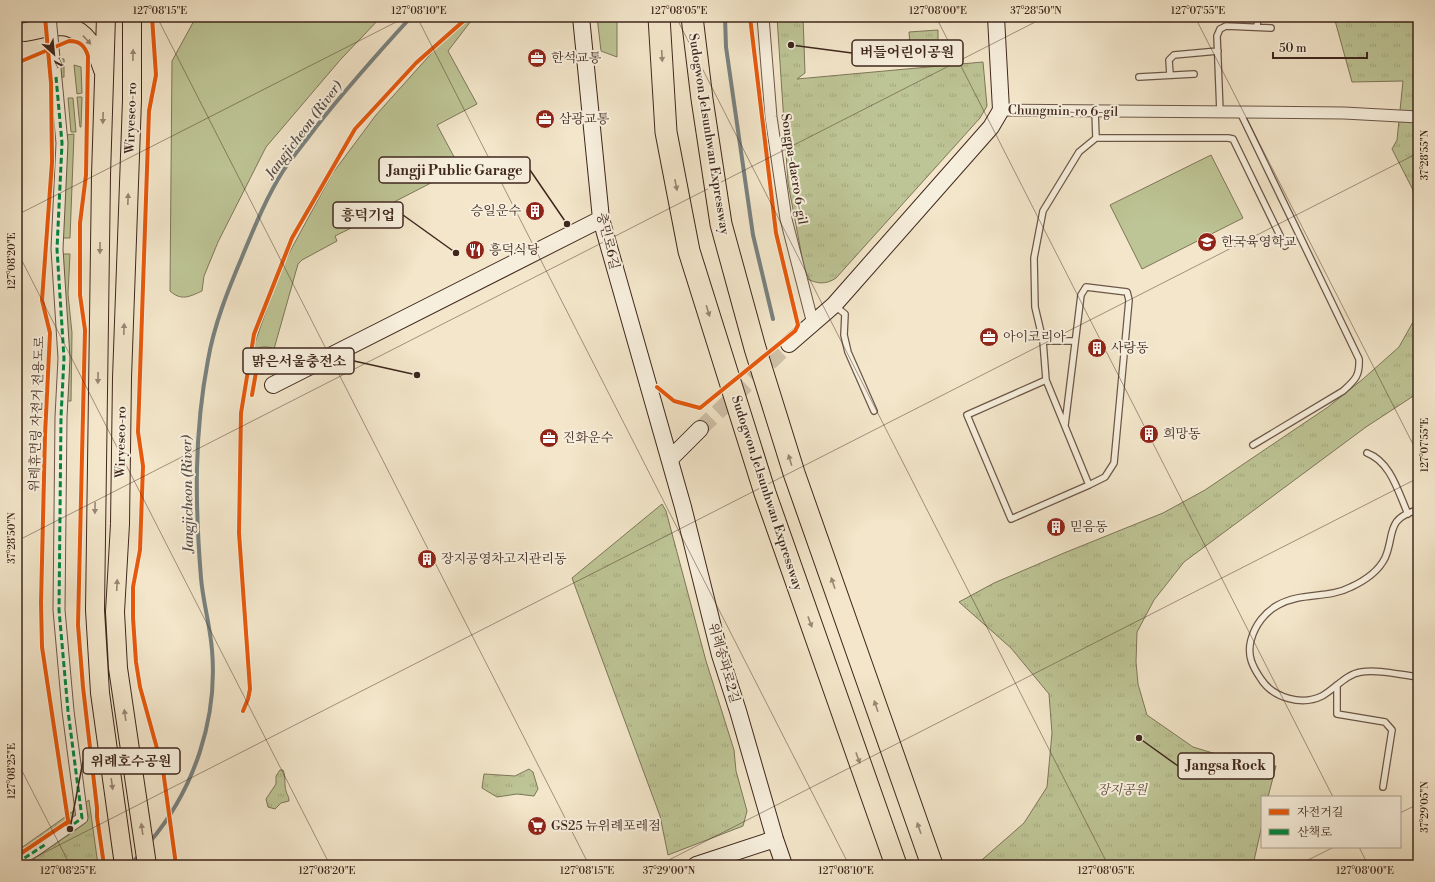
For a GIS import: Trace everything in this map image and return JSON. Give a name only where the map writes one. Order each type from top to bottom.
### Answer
[{"type":"highway","name":"Sudogwon Je1sunhwan Expressway","points":[[659,17],[666,132],[689,251],[765,493],[896,865]]},
{"type":"highway","name":"Sudogwon Je1sunhwan Expressway","points":[[692,17],[702,99],[721,224],[755,348],[794,473],[932,865]]},
{"type":"main road","name":"Wiryeseo-ro","points":[[106,17],[106,79],[101,175],[95,610],[100,693],[124,865]]},
{"type":"main road","name":"Wiryeseo-ro","points":[[132,17],[132,100],[122,378],[120,524],[115,612],[118,668],[147,865]]},
{"type":"main road","points":[[21,34],[61,26],[80,33],[89,41],[97,53],[106,79]]},
{"type":"street","points":[[17,864],[82,818],[68,711],[59,610],[61,417],[64,358],[57,251],[62,143],[50,17]]},
{"type":"street","points":[[21,34],[53,17]]},
{"type":"street","name":"충민로6길","points":[[581,17],[601,219],[670,460]]},
{"type":"street","name":"Songpa-daero 6-gil","points":[[763,17],[771,117],[786,219],[813,324]]},
{"type":"street","points":[[996,17],[1001,110]]},
{"type":"street","name":"Chungmin-ro 6-gil","points":[[789,344],[834,305],[991,127],[1001,110],[1349,113],[1418,116]]},
{"type":"street","points":[[273,385],[601,219]]},
{"type":"street","points":[[670,460],[700,429]]},
{"type":"street","name":"위례송파로2길","points":[[670,460],[720,656],[784,865]]},
{"type":"street","points":[[696,865],[775,839]]},
{"type":"lane","points":[[1257,27],[1258,17]]},
{"type":"lane","points":[[1220,112],[1217,36],[1220,29],[1226,26],[1271,28]]},
{"type":"lane","points":[[1170,75],[1170,60],[1174,55],[1218,51]]},
{"type":"lane","points":[[1139,77],[1194,74]]},
{"type":"lane","points":[[1096,111],[1096,138]]},
{"type":"lane","points":[[1240,112],[1359,359],[1360,371],[1354,381],[1343,391],[1253,445]]},
{"type":"lane","points":[[1089,484],[1046,380],[1043,341],[1035,307],[1034,258],[1043,211],[1079,152],[1096,138],[1234,139],[1285,246]]},
{"type":"lane","points":[[1046,380],[967,414],[1011,519],[1105,477],[1114,463],[1129,300],[1127,292],[1086,287],[1081,295],[1065,426]]},
{"type":"lane","points":[[834,305],[845,314],[844,335],[848,352],[874,411]]},
{"type":"lane","points":[[1043,341],[1075,341]]},
{"type":"lane","points":[[1367,453],[1377,457],[1386,466],[1408,514]]},
{"type":"lane","points":[[1418,510],[1399,519],[1391,531],[1385,558],[1376,571],[1364,580],[1349,588],[1322,596],[1294,598],[1283,603],[1268,612],[1253,632],[1249,647],[1250,659],[1264,685],[1277,695],[1292,700],[1307,701],[1322,696],[1350,676],[1360,672],[1418,677]]},
{"type":"lane","points":[[1337,685],[1337,714],[1385,722],[1392,730],[1383,787]]},
{"type":"green space","points":[[196,17],[381,17],[341,59],[266,147],[218,242],[204,276],[202,291],[182,297],[170,291],[172,61]]},
{"type":"green space","points":[[464,17],[479,17],[471,21],[448,51],[477,104],[437,125],[460,168],[394,202],[398,205],[335,236],[337,241],[302,260],[298,264],[274,349],[263,347],[252,351],[281,268],[332,174],[376,115]]},
{"type":"green space","points":[[597,17],[617,17],[617,57],[601,51]]},
{"type":"green space","points":[[777,17],[803,17],[805,73],[797,79],[983,62],[987,106],[980,118],[836,278],[825,283],[814,282],[806,278],[788,183]]},
{"type":"green space","points":[[1334,17],[1418,17],[1418,92],[1414,132],[1418,133],[1418,205],[1412,188],[1392,149],[1397,140],[1403,81],[1352,82]]},
{"type":"green space","points":[[938,30],[938,60],[929,61],[926,57],[911,58],[909,32]]},
{"type":"green space","points":[[58,58],[64,59],[64,77],[59,77]]},
{"type":"green space","points":[[74,65],[81,67],[82,93],[77,94]]},
{"type":"green space","points":[[77,97],[82,97],[81,127],[80,127]]},
{"type":"green space","points":[[68,98],[73,98],[76,132],[71,132]]},
{"type":"green space","points":[[74,134],[70,238],[60,238],[66,135]]},
{"type":"green space","points":[[1211,155],[1243,218],[1142,269],[1110,205]]},
{"type":"green space","points":[[60,254],[70,254],[68,294],[72,333],[71,401],[64,401]]},
{"type":"green space","name":"장지공원","points":[[1418,313],[1418,393],[1366,427],[1184,562],[1154,600],[1137,632],[1136,662],[1138,684],[1147,715],[1193,747],[1226,757],[1276,766],[1268,796],[1261,796],[1261,829],[1253,865],[976,865],[1024,823],[1047,787],[1052,733],[1049,694],[1011,648],[959,602],[994,583],[1163,513],[1205,490],[1328,407],[1363,379],[1399,347]]},
{"type":"green space","points":[[662,504],[666,511],[706,661],[734,750],[736,771],[747,811],[743,826],[668,855],[660,816],[572,578]]},
{"type":"green space","points":[[529,769],[533,772],[538,789],[534,796],[517,794],[497,797],[482,788],[484,774],[515,776]]},
{"type":"green space","points":[[280,770],[283,770],[284,773],[285,788],[289,801],[281,803],[275,809],[268,807],[266,799],[276,784],[276,776]]},
{"type":"green space","points":[[89,800],[98,865],[17,865],[17,851]]},
{"type":"waterway","name":"Jangjicheon (River)","points":[[149,843],[179,800],[190,777],[200,752],[207,727],[211,702],[213,676],[212,650],[201,578],[197,469],[203,387],[211,347],[222,308],[256,224],[283,171],[339,99],[411,17]]},
{"type":"waterway","points":[[725,17],[726,47],[753,235],[773,319]]},
{"type":"waterway","name":"Jangjicheon (River)","points":[[131,865],[139,855]]},
{"type":"tunnel","points":[[700,429],[789,344]]},
{"type":"marked path","points":[[56,77],[62,143],[57,249],[64,358],[61,417],[59,610],[68,711],[82,818],[67,829]]},
{"type":"marked path","points":[[17,863],[46,844]]},
{"type":"cycle path","name":"위례휴먼링 자전거 전용도로","points":[[45,17],[51,83],[52,162],[42,300],[50,333],[45,435],[41,603],[42,647],[69,827]]},
{"type":"cycle path","points":[[152,17],[156,75],[149,111],[138,432],[143,466],[140,550],[133,587],[133,618],[136,662],[140,687],[163,770],[176,865]]},
{"type":"cycle path","points":[[243,711],[250,689],[239,533],[241,413],[254,334],[292,238],[355,129],[416,63],[468,17]]},
{"type":"cycle path","points":[[657,387],[674,401],[700,408],[795,331],[798,325],[776,233],[750,17]]},
{"type":"cycle path","points":[[17,63],[69,41],[82,45],[88,56],[86,175],[80,223],[80,295],[85,330],[78,625],[97,817],[104,865]]},
{"type":"cycle path","points":[[252,395],[259,355],[263,352],[265,354],[262,373]]},
{"type":"cycle path","points":[[17,856],[69,821]]},
{"type":"place","name":"버들어린이공원","points":[[791,45]]},
{"type":"place","name":"한석교통","points":[[537,58]]},
{"type":"place","name":"삼광교통","points":[[545,119]]},
{"type":"place","name":"승일운수","points":[[535,211]]},
{"type":"place","name":"Jangji Public Garage","points":[[567,224]]},
{"type":"place","name":"한국육영학교","points":[[1207,242]]},
{"type":"place","name":"흥덕식당","points":[[475,250]]},
{"type":"place","name":"흥덕기업","points":[[456,253]]},
{"type":"place","name":"아이코리아","points":[[989,337]]},
{"type":"place","name":"사랑동","points":[[1097,348]]},
{"type":"place","name":"맑은서울충전소","points":[[417,375]]},
{"type":"place","name":"희망동","points":[[1149,434]]},
{"type":"place","name":"진화운수","points":[[549,438]]},
{"type":"place","name":"믿음동","points":[[1056,527]]},
{"type":"place","name":"장지공영차고지관리동","points":[[427,559]]},
{"type":"place","name":"Jangsa Rock","points":[[1139,738]]},
{"type":"place","name":"GS25 뉴위례포레점","points":[[537,826]]},
{"type":"place","name":"위례호수공원","points":[[70,829]]}]
